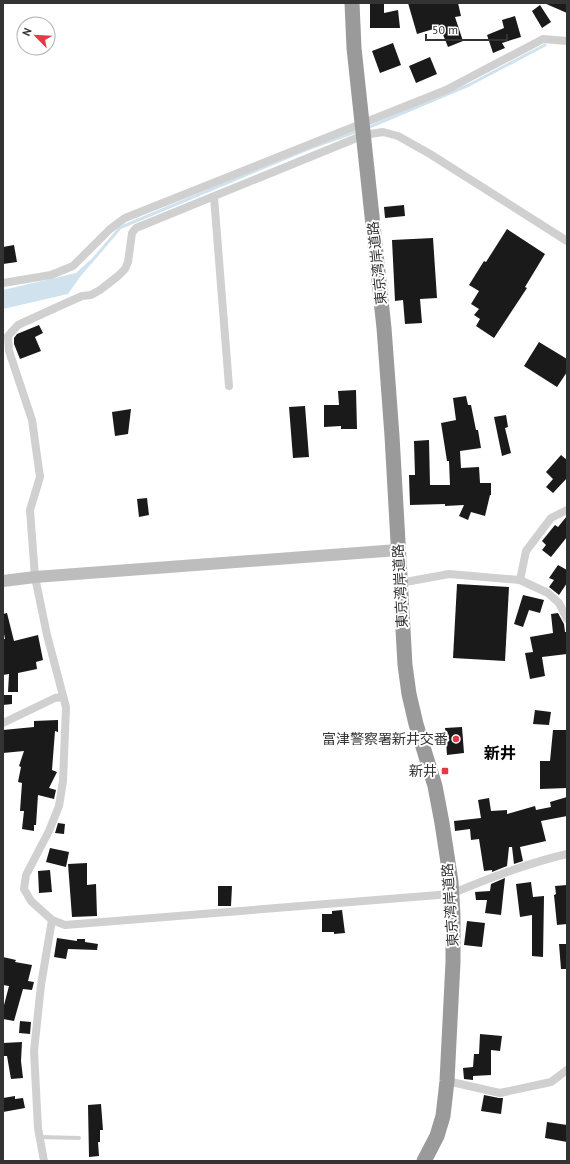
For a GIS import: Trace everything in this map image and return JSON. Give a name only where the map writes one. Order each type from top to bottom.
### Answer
[{"type":"highway","name":"東京湾岸道路","points":[[352,3],[352,23],[384,328],[392,436],[405,665],[409,694],[416,724],[434,786],[442,823],[453,916],[453,962],[447,1081],[443,1116],[438,1136],[424,1161]]},
{"type":"street","points":[[567,41],[543,39],[446,90],[363,129],[214,197],[136,228],[132,233],[128,262],[125,269],[118,276],[91,295],[82,296],[18,325],[8,336],[9,351],[32,420],[40,477],[30,510],[35,577],[66,707],[63,781],[59,806],[49,831],[26,875],[24,890],[31,901],[52,920],[65,925],[451,894],[495,875],[543,859],[567,854]]},
{"type":"street","points":[[3,283],[51,275],[74,266],[110,229],[125,218],[363,129],[398,136],[430,154],[567,241]]},
{"type":"street","points":[[214,197],[229,386]]},
{"type":"street","points":[[520,580],[526,551],[551,518],[567,510]]},
{"type":"street","points":[[3,580],[398,550]]},
{"type":"street","points":[[400,583],[449,574],[520,580],[548,593],[559,603],[567,619]]},
{"type":"street","points":[[3,723],[55,698],[63,697]]},
{"type":"street","points":[[44,1161],[35,1088],[34,1051],[41,984],[52,920]]},
{"type":"street","points":[[447,1081],[500,1093],[551,1082],[567,1070]]},
{"type":"lane","points":[[40,1137],[79,1138]]},
{"type":"water","points":[[93,260],[68,294],[3,309],[3,290],[76,273],[89,261]]},
{"type":"building","points":[[370,3],[384,3],[384,13],[398,10],[400,28],[370,28]]},
{"type":"building","points":[[408,3],[458,3],[461,16],[455,17],[463,41],[448,47],[440,27],[417,34]]},
{"type":"building","points":[[544,3],[567,3],[567,13]]},
{"type":"building","points":[[540,5],[551,22],[542,28],[532,11]]},
{"type":"building","points":[[515,16],[521,37],[502,43],[505,48],[493,53],[487,35],[504,28],[502,20]]},
{"type":"building","points":[[393,43],[401,65],[380,73],[372,51]]},
{"type":"building","points":[[430,57],[437,74],[416,83],[409,66]]},
{"type":"building","points":[[404,205],[405,216],[385,218],[384,207]]},
{"type":"building","points":[[507,229],[545,254],[525,287],[527,288],[494,338],[476,326],[480,319],[474,315],[479,309],[471,304],[479,291],[469,285]]},
{"type":"building","points":[[433,238],[437,298],[420,299],[422,323],[405,324],[403,300],[395,301],[392,240]]},
{"type":"building","points":[[14,245],[17,262],[3,264],[3,247]]},
{"type":"building","points":[[39,325],[43,333],[35,337],[41,351],[20,359],[14,344],[14,338],[17,334]]},
{"type":"building","points":[[539,342],[567,359],[567,372],[557,387],[524,366]]},
{"type":"building","points":[[356,390],[357,429],[341,429],[341,426],[324,427],[324,405],[339,405],[338,391]]},
{"type":"building","points":[[466,396],[468,405],[471,405],[481,448],[460,451],[461,468],[479,467],[480,483],[491,483],[491,495],[485,516],[471,512],[468,520],[459,516],[464,505],[410,505],[409,475],[415,475],[414,441],[429,440],[430,485],[450,485],[449,461],[447,461],[441,423],[456,420],[453,398]]},
{"type":"building","points":[[305,406],[309,457],[293,458],[289,407]]},
{"type":"building","points":[[131,409],[128,434],[115,436],[112,412]]},
{"type":"building","points":[[506,415],[508,427],[505,428],[511,453],[502,456],[494,417]]},
{"type":"building","points":[[561,455],[567,460],[567,478],[553,493],[546,487],[553,479],[546,472]]},
{"type":"building","points":[[147,498],[149,515],[139,517],[137,499]]},
{"type":"building","points":[[567,516],[567,537],[551,557],[542,550],[546,545],[542,541],[555,525],[558,527]]},
{"type":"building","points":[[558,565],[567,570],[567,583],[559,595],[549,587],[554,580],[549,578]]},
{"type":"building","points":[[457,584],[509,587],[505,661],[453,658]]},
{"type":"building","points":[[523,595],[544,600],[540,613],[529,610],[523,627],[514,624]]},
{"type":"building","points":[[7,613],[14,641],[38,635],[43,660],[36,662],[37,669],[18,673],[18,692],[8,692],[9,674],[3,675],[3,639],[5,639],[3,614]]},
{"type":"building","points":[[558,613],[564,624],[565,632],[567,632],[567,654],[542,657],[545,676],[530,679],[525,653],[533,652],[530,637],[553,633],[551,614]]},
{"type":"building","points":[[3,695],[12,695],[12,704],[3,705]]},
{"type":"building","points":[[535,710],[551,712],[549,725],[533,724]]},
{"type":"building","points":[[58,720],[58,732],[55,731],[52,770],[57,772],[49,788],[56,790],[54,799],[38,795],[36,825],[34,825],[34,831],[22,829],[24,811],[20,811],[22,783],[18,782],[21,767],[19,766],[24,751],[3,753],[3,730],[34,727],[34,721]]},
{"type":"building","points":[[462,727],[464,753],[447,755],[445,728]]},
{"type":"building","points":[[553,730],[567,730],[567,788],[540,789],[540,761],[550,761]]},
{"type":"building","points":[[567,797],[567,816],[541,821],[546,841],[520,847],[523,861],[514,864],[512,847],[509,847],[507,866],[492,872],[492,870],[484,871],[479,839],[471,840],[470,829],[455,831],[454,821],[481,818],[478,800],[489,798],[491,811],[507,810],[507,814],[535,806],[536,810],[551,807],[550,802]]},
{"type":"building","points":[[58,823],[65,824],[64,834],[55,833]]},
{"type":"building","points":[[50,848],[69,852],[66,867],[46,862]]},
{"type":"building","points":[[87,863],[87,885],[96,884],[97,916],[72,917],[68,864]]},
{"type":"building","points":[[50,870],[52,892],[39,893],[38,871]]},
{"type":"building","points":[[505,878],[501,915],[485,913],[487,900],[476,900],[475,892],[490,891],[491,884]]},
{"type":"building","points":[[531,882],[533,897],[544,896],[543,957],[532,956],[532,915],[520,917],[516,884]]},
{"type":"building","points":[[567,885],[567,924],[557,925],[554,895],[556,894],[555,886]]},
{"type":"building","points":[[218,886],[232,886],[231,906],[218,906]]},
{"type":"building","points":[[342,910],[345,933],[334,934],[334,932],[322,932],[322,914],[332,914],[332,911]]},
{"type":"building","points":[[467,921],[485,923],[482,947],[464,945]]},
{"type":"building","points":[[57,938],[77,941],[77,939],[85,939],[85,942],[98,944],[97,950],[68,949],[66,959],[54,957]]},
{"type":"building","points":[[559,944],[567,944],[567,969],[561,969]]},
{"type":"building","points":[[3,957],[16,960],[15,962],[32,965],[28,981],[34,982],[32,990],[23,989],[14,1021],[3,1019],[3,1009],[9,986],[3,985]]},
{"type":"building","points":[[20,1021],[31,1022],[30,1034],[19,1033]]},
{"type":"building","points":[[480,1034],[502,1036],[500,1051],[491,1050],[491,1075],[473,1076],[473,1080],[464,1079],[463,1068],[473,1067],[474,1054],[479,1054]]},
{"type":"building","points":[[22,1042],[21,1061],[23,1078],[11,1079],[7,1056],[3,1056],[3,1043]]},
{"type":"building","points":[[484,1095],[503,1098],[501,1114],[481,1111]]},
{"type":"building","points":[[15,1096],[15,1099],[23,1098],[25,1108],[3,1112],[3,1098]]},
{"type":"building","points":[[101,1104],[103,1130],[100,1130],[100,1142],[98,1142],[99,1156],[89,1157],[88,1105]]},
{"type":"building","points":[[547,1122],[567,1125],[567,1142],[545,1138]]},
{"type":"waterway","points":[[367,128],[469,85],[545,45]]},
{"type":"waterway","points":[[91,262],[120,228],[124,226],[310,148],[358,131]]},
{"type":"place","name":"富津警察署新井交番","points":[[456,739]]},
{"type":"place","name":"新井","points":[[445,771]]},
{"type":"district","name":"新井","points":[[500,753]]}]
